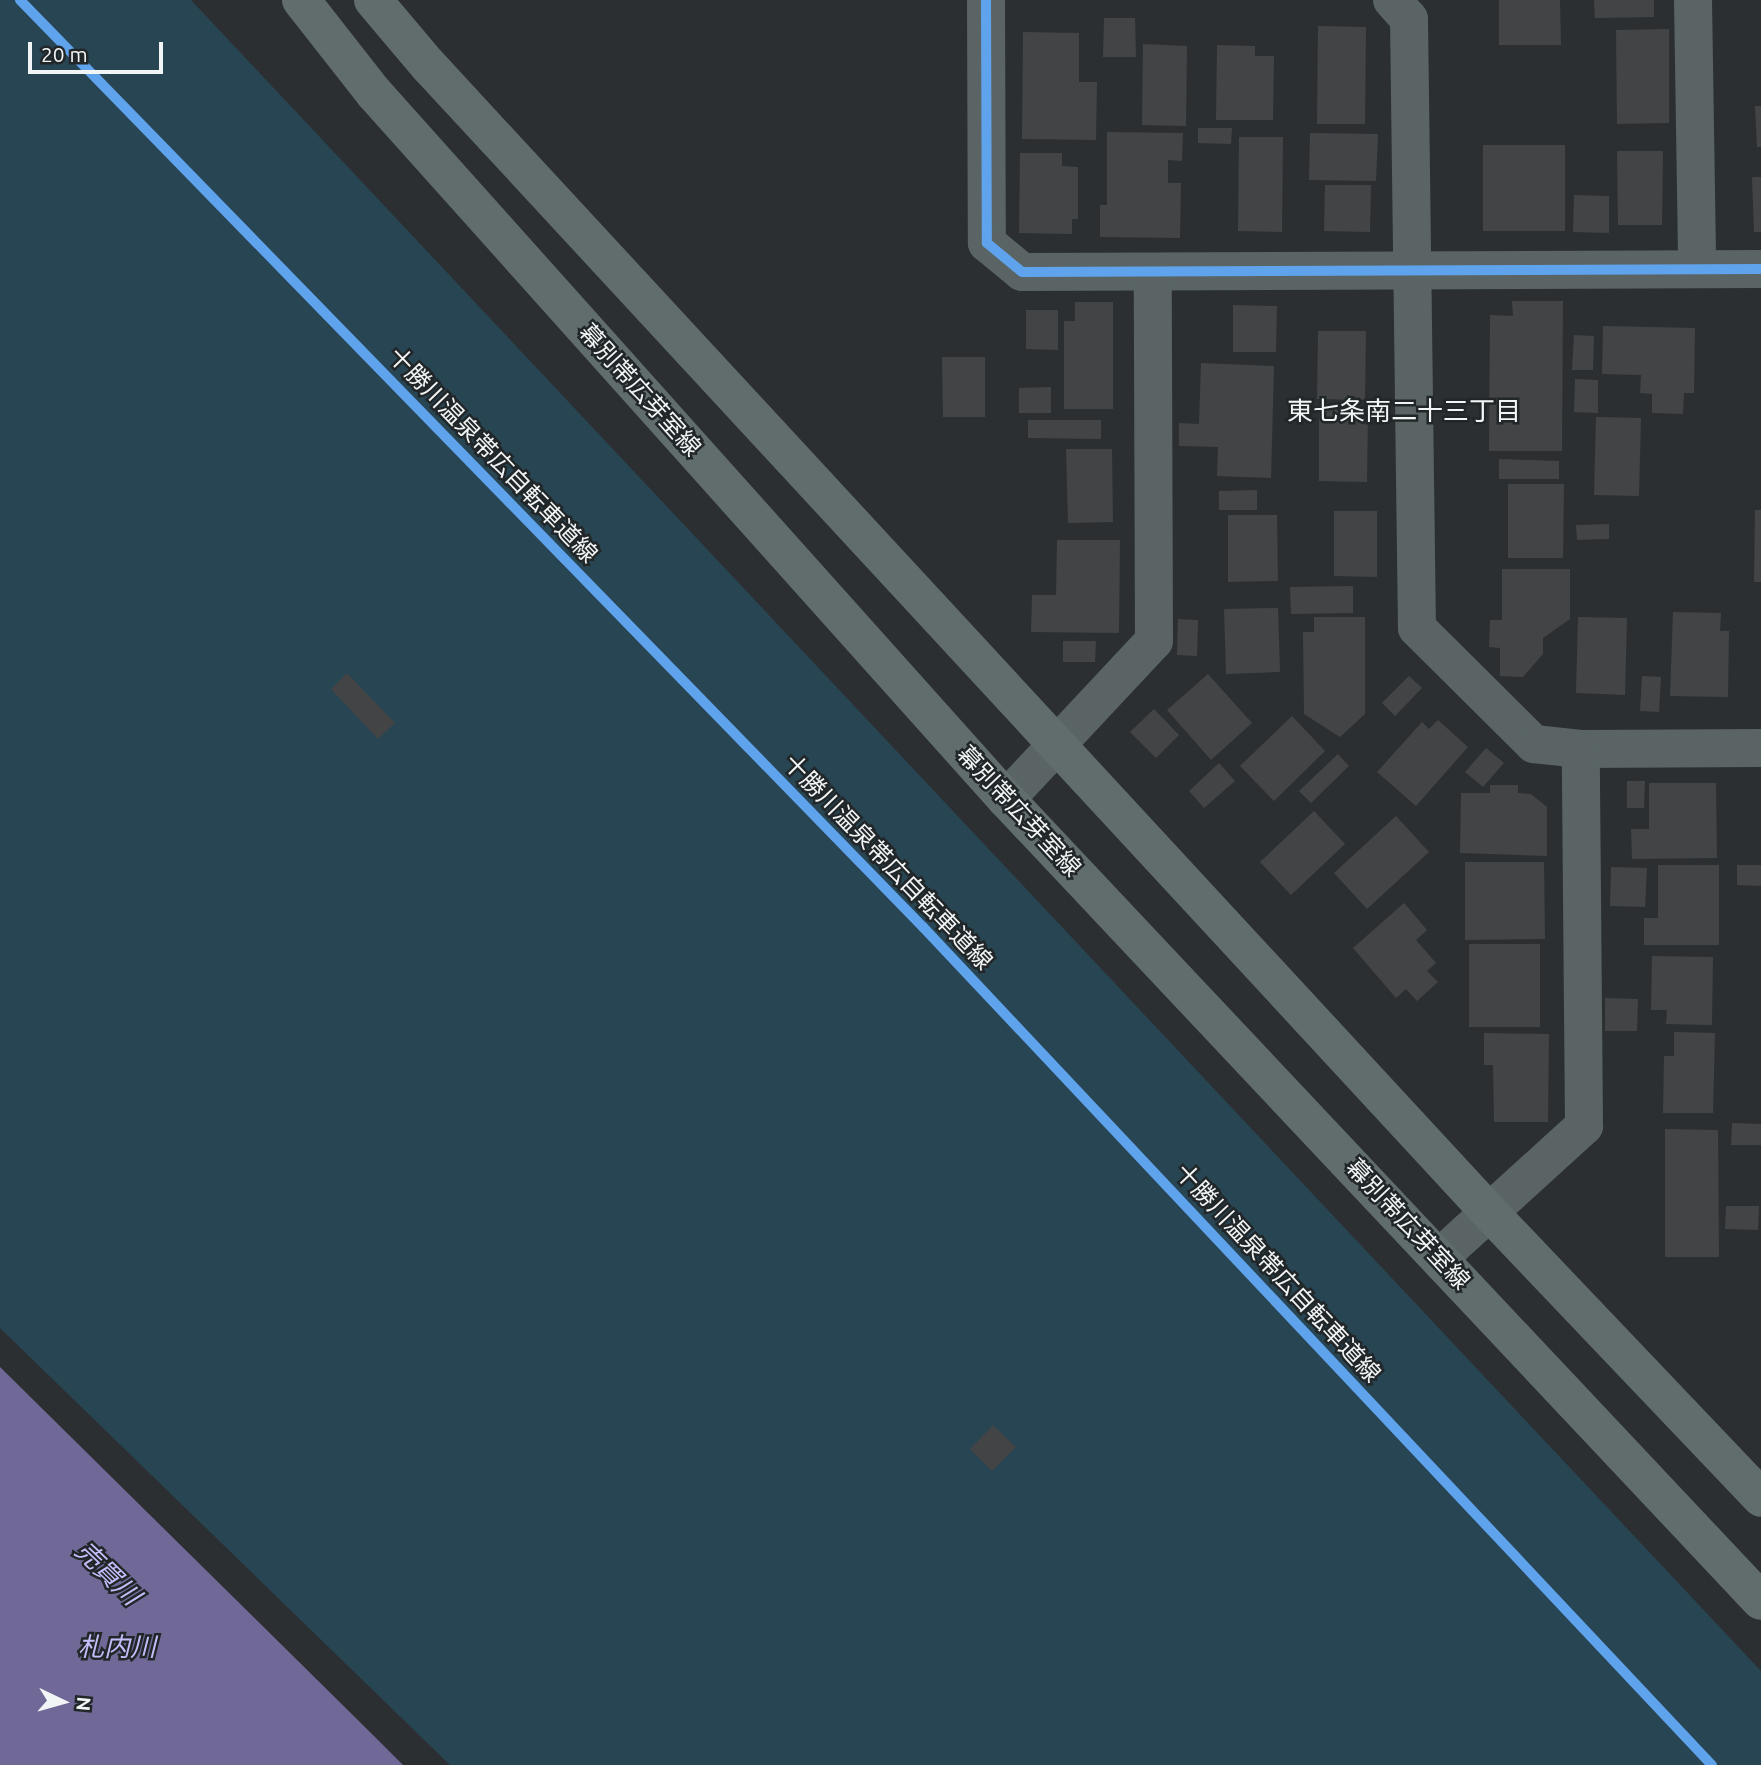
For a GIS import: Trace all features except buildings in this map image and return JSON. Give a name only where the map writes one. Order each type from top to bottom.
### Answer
[{"type":"main road","name":"幕別帯広芽室線","points":[[301,0],[374,93],[1006,799],[1761,1601]]},
{"type":"main road","points":[[373,0],[428,65],[1059,742],[1492,1214],[1761,1498]]},
{"type":"street","points":[[986,0],[987,243],[1022,272],[1761,269]]},
{"type":"street","points":[[1392,0],[1409,19],[1416,628],[1534,744],[1581,749],[1761,748]]},
{"type":"street","points":[[1693,0],[1697,269]]},
{"type":"street","points":[[1006,799],[1154,641],[1153,272]]},
{"type":"street","points":[[1440,1257],[1492,1214],[1584,1126],[1581,749]]},
{"type":"shaded area","points":[[0,0],[191,0],[1761,1671],[1761,1765],[450,1765],[0,1328]]},
{"type":"water","name":"札内川","points":[[0,1367],[376,1738],[403,1765],[0,1765]]},
{"type":"cycle path","name":"十勝川温泉帯広自転車道線","points":[[20,0],[923,927],[1712,1765]]},
{"type":"cycle path","points":[[986,0],[987,243],[1022,272],[1761,269]]},
{"type":"district","name":"東七条南二十三丁目","points":[[1404,411]]},
{"type":"water label","name":"売買川","points":[[108,1573]]}]
